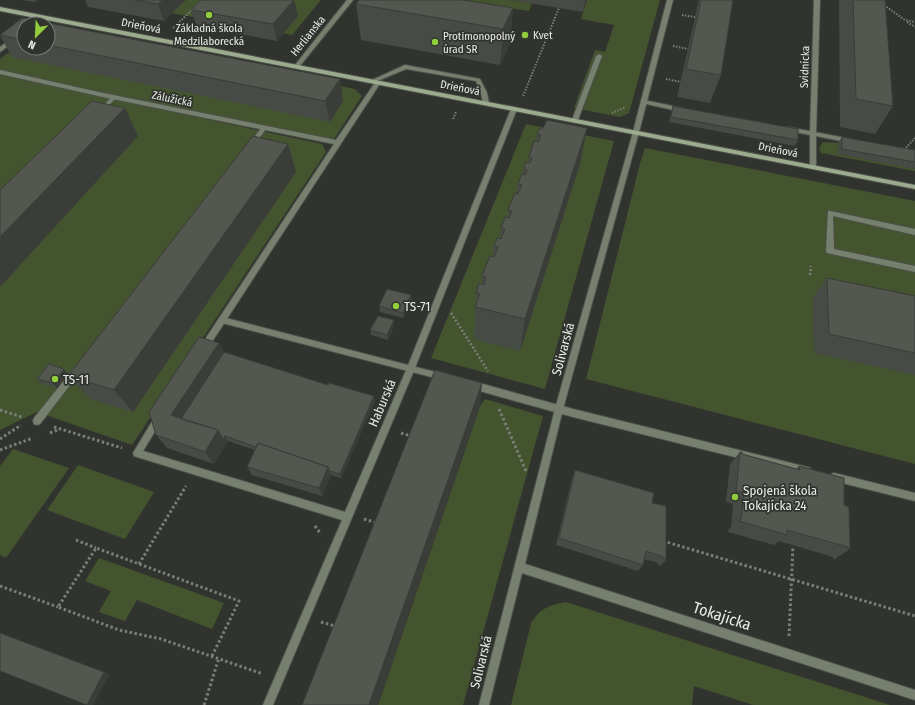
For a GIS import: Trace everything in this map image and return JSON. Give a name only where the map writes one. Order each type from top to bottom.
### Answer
[{"type":"street","name":"Herlianska","points":[[297,66],[350,0]]},
{"type":"street","name":"Solivarská","points":[[484,705],[559,409],[636,132],[670,0]]},
{"type":"street","name":"Svidnícka","points":[[813,168],[817,0]]},
{"type":"street","name":"Drieňová","points":[[0,9],[36,16]]},
{"type":"street","name":"Drieňová","points":[[56,20],[915,187]]},
{"type":"street","points":[[0,50],[16,37]]},
{"type":"street","points":[[575,120],[599,56]]},
{"type":"street","points":[[196,360],[339,143],[375,82],[406,66],[478,80],[484,93],[486,103]]},
{"type":"street","name":"Zálužická","points":[[0,72],[339,143]]},
{"type":"street","points":[[93,119],[114,97]]},
{"type":"street","points":[[644,102],[690,111]]},
{"type":"street","name":"Haburská","points":[[268,705],[411,368],[514,109]]},
{"type":"street","points":[[245,153],[264,128]]},
{"type":"street","points":[[782,128],[858,142]]},
{"type":"street","points":[[915,232],[830,213],[830,251],[915,269]]},
{"type":"street","points":[[222,320],[452,379]]},
{"type":"street","points":[[37,421],[84,362]]},
{"type":"street","points":[[466,383],[559,409],[915,497]]},
{"type":"street","points":[[162,413],[137,453],[348,517]]},
{"type":"street","name":"Tokajícka","points":[[519,567],[915,695]]},
{"type":"path","points":[[882,4],[915,27]]},
{"type":"path","points":[[168,33],[195,7]]},
{"type":"path","points":[[526,90],[559,8]]},
{"type":"path","points":[[905,20],[915,22]]},
{"type":"path","points":[[606,116],[626,106]]},
{"type":"path","points":[[904,150],[915,138]]},
{"type":"path","points":[[810,275],[811,266]]},
{"type":"path","points":[[447,307],[490,375]]},
{"type":"path","points":[[498,405],[529,478]]},
{"type":"path","points":[[0,410],[137,453]]},
{"type":"path","points":[[0,439],[29,419]]},
{"type":"path","points":[[47,434],[61,429]]},
{"type":"path","points":[[0,450],[40,436]]},
{"type":"path","points":[[139,564],[186,485]]},
{"type":"path","points":[[313,523],[321,532],[321,539]]},
{"type":"path","points":[[76,540],[239,601],[212,656]]},
{"type":"path","points":[[660,541],[915,616]]},
{"type":"path","points":[[789,655],[793,546]]},
{"type":"path","points":[[58,606],[96,548]]},
{"type":"path","points":[[0,586],[58,606],[119,630],[162,639],[269,676]]},
{"type":"path","points":[[306,616],[338,628]]},
{"type":"path","points":[[204,705],[219,658]]},
{"type":"green space","points":[[101,0],[321,0],[292,35]]},
{"type":"green space","points":[[457,0],[511,0],[532,3],[529,11]]},
{"type":"green space","points":[[587,0],[660,0],[629,113],[620,117],[574,108],[595,50],[605,52],[614,25],[581,19]]},
{"type":"green space","points":[[16,46],[16,56],[56,56],[56,49],[187,55],[355,89],[362,96],[332,142],[0,70],[0,59]]},
{"type":"green space","points":[[0,75],[322,144],[326,152],[132,445],[37,412],[0,430]]},
{"type":"green space","points":[[526,124],[614,141],[545,389],[431,358]]},
{"type":"green space","points":[[823,142],[838,143],[839,154],[915,169],[915,171],[821,153],[819,148]]},
{"type":"green space","points":[[645,148],[915,201],[915,464],[586,379]]},
{"type":"green space","points":[[485,399],[543,416],[463,705],[378,705],[480,406]]},
{"type":"green space","points":[[13,449],[69,468],[6,558],[0,555],[0,466]]},
{"type":"green space","points":[[78,465],[154,492],[125,539],[47,510]]},
{"type":"green space","points":[[99,558],[224,603],[212,629],[137,600],[125,621],[99,612],[111,591],[85,581]]},
{"type":"green space","points":[[566,602],[890,705],[753,705],[694,686],[692,705],[511,705],[531,623],[538,614],[546,608],[555,604]]},
{"type":"building","points":[[135,0],[163,0],[158,4]]},
{"type":"building","points":[[201,0],[294,0],[273,24],[191,10]]},
{"type":"building","points":[[359,0],[463,0],[513,8],[503,29],[356,4]]},
{"type":"building","points":[[701,0],[733,0],[721,75],[686,69]]},
{"type":"building","points":[[853,0],[885,0],[893,106],[856,99]]},
{"type":"building","points":[[16,23],[16,38],[0,35]]},
{"type":"building","points":[[56,25],[340,79],[325,101],[56,47]]},
{"type":"building","points":[[92,101],[125,108],[0,237],[0,190]]},
{"type":"building","points":[[673,106],[798,129],[798,140],[671,117]]},
{"type":"building","points":[[547,120],[587,128],[525,319],[475,307],[480,294],[476,293],[479,283],[484,285],[486,277],[482,276],[490,256],[494,257],[498,247],[494,246],[497,238],[501,239],[505,229],[501,228],[505,217],[509,218],[512,211],[508,210],[515,193],[518,194],[522,185],[518,184],[522,174],[525,175],[527,170],[524,169],[526,162],[530,163],[532,158],[529,157],[534,141],[538,142],[541,135],[537,134],[540,128],[543,128]]},
{"type":"building","points":[[253,136],[288,144],[114,390],[68,376]]},
{"type":"building","points":[[842,137],[915,150],[915,162],[842,149]]},
{"type":"building","points":[[827,278],[915,296],[915,353],[829,334]]},
{"type":"building","name":"TS-71","points":[[387,289],[411,295],[403,313],[379,306]]},
{"type":"building","points":[[378,316],[394,320],[387,335],[370,330]]},
{"type":"building","points":[[199,337],[219,343],[171,415],[218,430],[205,452],[156,435],[149,412]]},
{"type":"building","points":[[224,352],[328,385],[329,383],[374,396],[340,474],[329,471],[328,467],[258,443],[256,447],[225,436],[223,439],[218,430],[181,419]]},
{"type":"building","points":[[49,364],[64,369],[53,383],[37,379]]},
{"type":"building","points":[[435,370],[482,383],[369,705],[302,705]]},
{"type":"building","points":[[258,443],[328,467],[319,488],[247,467]]},
{"type":"building","points":[[740,452],[742,452],[742,454],[800,470],[799,466],[844,478],[844,505],[849,507],[850,549],[848,549],[848,547],[787,530],[787,535],[739,521],[741,519],[744,493],[736,491]]},
{"type":"building","points":[[575,470],[654,493],[652,503],[666,506],[666,560],[663,559],[663,557],[646,551],[643,565],[559,538]]},
{"type":"building","points":[[0,633],[104,672],[87,705],[0,671]]},
{"type":"place","name":"Základná škola Medzilaborecká","points":[[209,15]]},
{"type":"place","name":"Kvet","points":[[525,35]]},
{"type":"place","name":"Protimonopolný úrad SR","points":[[435,42]]},
{"type":"place","name":"TS-71","points":[[396,306]]},
{"type":"place","name":"TS-11","points":[[55,379]]},
{"type":"place","name":"Spojená škola Tokajícka 24","points":[[735,497]]}]
